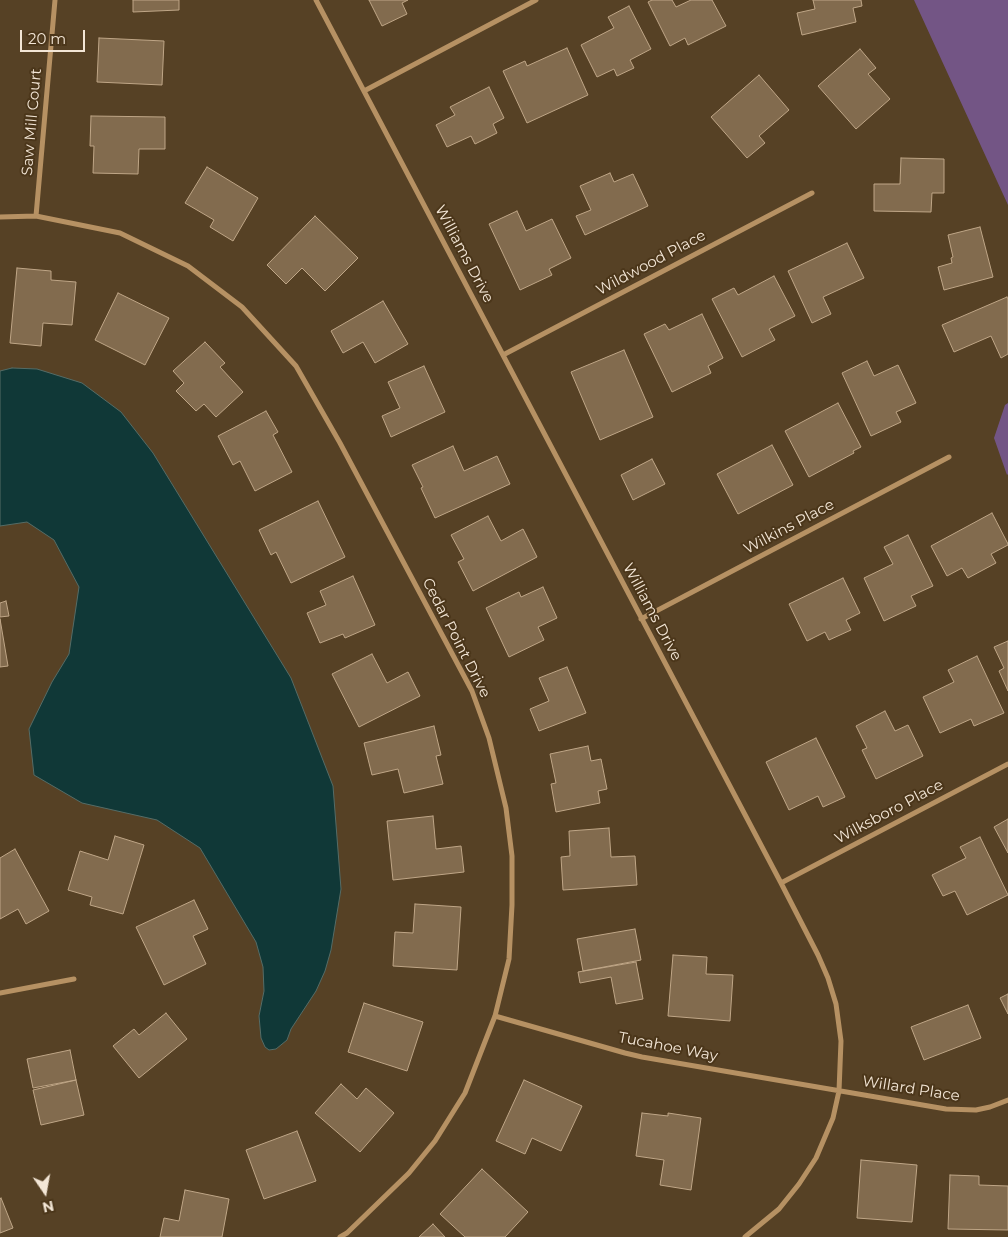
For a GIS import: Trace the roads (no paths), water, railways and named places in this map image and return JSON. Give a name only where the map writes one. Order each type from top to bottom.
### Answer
[{"type":"street","name":"Saw Mill Court","points":[[36,216],[55,0]]},
{"type":"street","name":"Williams Drive","points":[[316,0],[782,883],[818,955],[832,988],[841,1042],[839,1091],[833,1118],[808,1172],[779,1209],[745,1237]]},
{"type":"street","points":[[364,91],[536,0]]},
{"type":"street","name":"Wildwood Place","points":[[502,355],[812,193]]},
{"type":"street","name":"Cedar Point Drive","points":[[0,216],[36,216],[120,234],[188,266],[242,307],[296,366],[316,400],[472,691],[489,738],[506,808],[512,856],[509,959],[496,1016],[465,1093],[435,1141],[409,1173],[347,1233],[340,1237]]},
{"type":"street","name":"Wilkins Place","points":[[642,619],[949,457]]},
{"type":"street","name":"Wilksboro Place","points":[[782,883],[1008,764]]},
{"type":"street","points":[[0,993],[74,979]]},
{"type":"street","name":"Tucahoe Way","points":[[496,1016],[642,1057],[839,1091]]},
{"type":"street","name":"Willard Place","points":[[839,1091],[962,1110],[983,1108],[1008,1100]]},
{"type":"water","points":[[12,368],[37,369],[82,383],[121,412],[153,453],[291,678],[333,786],[341,889],[331,950],[325,971],[316,991],[291,1029],[287,1040],[276,1049],[269,1050],[265,1047],[261,1038],[259,1016],[264,991],[263,967],[256,942],[200,848],[157,820],[82,803],[34,775],[29,729],[52,682],[69,654],[79,587],[54,540],[27,522],[0,526],[0,371]]}]
